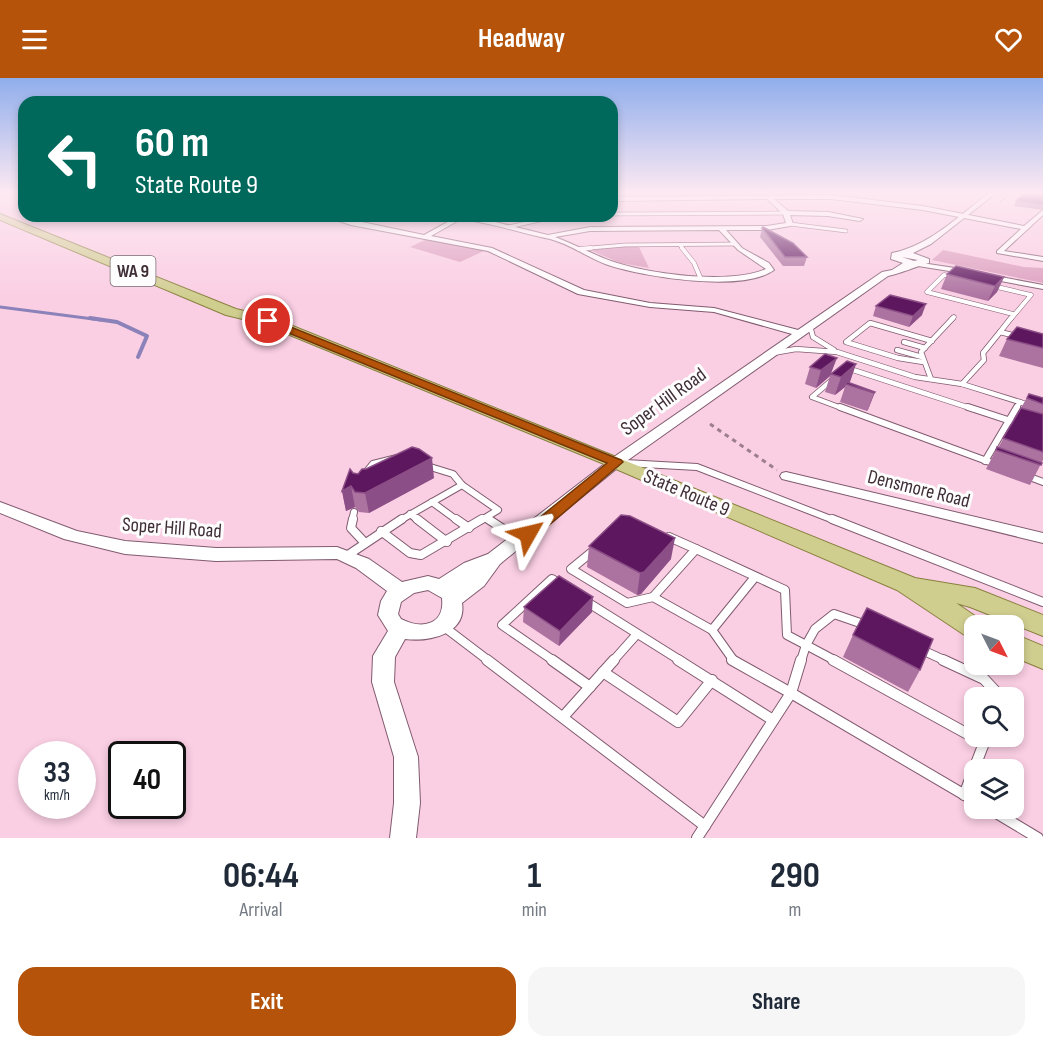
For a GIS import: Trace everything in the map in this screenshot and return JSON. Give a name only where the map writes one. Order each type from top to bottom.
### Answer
[{"type":"main road","name":"State Route 9","points":[[26,228],[231,312],[268,321],[616,462],[906,584],[964,622]]},
{"type":"main road","name":"State Route 9","points":[[50,228],[246,305],[268,321]]},
{"type":"main road","name":"State Route 9","points":[[906,584],[975,598],[1043,626]]},
{"type":"main road","points":[[1024,649],[1043,658]]},
{"type":"street","points":[[379,228],[490,249],[581,292],[622,301],[690,307],[794,336]]},
{"type":"street","points":[[426,236],[439,228]]},
{"type":"street","points":[[513,228],[544,237],[632,269],[700,277],[739,278],[756,276],[770,270],[735,244],[721,229]]},
{"type":"street","points":[[544,237],[590,229],[750,228]]},
{"type":"street","points":[[919,261],[885,274],[885,270],[899,256],[928,242],[946,228]]},
{"type":"street","points":[[1024,228],[999,252],[1043,259]]},
{"type":"street","points":[[919,261],[920,254],[930,246],[928,242]]},
{"type":"street","points":[[899,256],[956,273],[1043,287]]},
{"type":"street","name":"Soper Hill Road","points":[[447,593],[477,580],[494,559],[616,462],[885,274]]},
{"type":"street","name":"Densmore Road","points":[[786,476],[1043,538]]},
{"type":"street","name":"Soper Hill Road","points":[[0,507],[93,542],[135,549],[175,553],[337,553],[348,555]]},
{"type":"street","points":[[348,555],[357,558],[400,591]]},
{"type":"street","points":[[428,583],[447,593],[453,610],[442,626],[421,633],[400,630],[389,616],[393,598],[400,591],[428,583]]},
{"type":"street","points":[[400,630],[384,656],[382,682],[405,757],[407,803],[403,838]]},
{"type":"lane","points":[[826,228],[846,231]]},
{"type":"lane","points":[[579,249],[625,244],[735,244]]},
{"type":"lane","points":[[680,245],[695,261],[700,277]]},
{"type":"lane","points":[[956,273],[944,275],[927,292],[1013,314]]},
{"type":"lane","points":[[962,384],[984,360],[982,353],[1030,294],[987,285]]},
{"type":"lane","points":[[931,379],[921,352],[954,317]]},
{"type":"lane","points":[[922,359],[898,358],[846,342],[870,323],[932,341]]},
{"type":"lane","points":[[810,326],[813,337],[837,352]]},
{"type":"lane","points":[[862,330],[870,332]]},
{"type":"lane","points":[[1000,332],[1022,337]]},
{"type":"lane","points":[[854,336],[862,339]]},
{"type":"lane","points":[[904,342],[925,348]]},
{"type":"lane","points":[[768,354],[796,348],[837,352],[915,377],[962,384],[1043,409]]},
{"type":"lane","points":[[897,350],[922,359]]},
{"type":"lane","points":[[1004,468],[812,397],[847,368],[1032,428]]},
{"type":"lane","points":[[985,461],[1020,402]]},
{"type":"lane","points":[[363,479],[366,470],[375,462],[404,458]]},
{"type":"lane","points":[[381,531],[410,553],[421,555],[447,542],[498,510],[462,485],[457,475],[415,462]]},
{"type":"lane","points":[[616,462],[697,467],[998,582],[1043,602]]},
{"type":"lane","points":[[1024,475],[1043,482]]},
{"type":"lane","points":[[348,555],[381,531],[462,485]]},
{"type":"lane","points":[[432,501],[469,528]]},
{"type":"lane","points":[[354,512],[351,528],[354,534],[365,543]]},
{"type":"lane","points":[[410,514],[447,542]]},
{"type":"lane","points":[[486,518],[520,540]]},
{"type":"lane","points":[[665,535],[785,590],[787,635],[964,729]]},
{"type":"lane","points":[[602,543],[571,569],[627,603],[653,597],[696,549]]},
{"type":"lane","points":[[712,630],[755,577]]},
{"type":"lane","points":[[571,591],[552,579],[502,625],[590,687]]},
{"type":"lane","points":[[580,597],[773,720]]},
{"type":"lane","points":[[653,597],[712,630],[733,662],[791,693],[964,795]]},
{"type":"lane","points":[[697,838],[791,693],[806,645],[815,629],[834,614],[848,616],[878,630]]},
{"type":"lane","points":[[442,626],[705,826]]},
{"type":"lane","points":[[563,717],[637,634]]},
{"type":"lane","points":[[909,644],[984,679],[991,687]]},
{"type":"lane","points":[[603,672],[678,722],[712,680]]},
{"type":"lane","points":[[1006,819],[1038,838]]},
{"type":"path","points":[[710,424],[786,476]]},
{"type":"shaded area","points":[[427,239],[484,251],[460,262],[410,247]]},
{"type":"shaded area","points":[[638,245],[649,268],[620,263],[590,250]]},
{"type":"shaded area","points":[[943,250],[1024,267],[1043,268],[1043,283],[932,260]]},
{"type":"building","points":[[762,228],[793,243],[807,257],[785,257]]},
{"type":"building","points":[[956,266],[1004,277],[995,286],[947,274]]},
{"type":"building","points":[[890,295],[926,304],[913,316],[876,306]]},
{"type":"building","points":[[1017,327],[1043,334],[1043,348],[1007,339]]},
{"type":"building","points":[[825,354],[837,358],[821,370],[810,367]]},
{"type":"building","points":[[847,361],[856,364],[841,377],[831,374]]},
{"type":"building","points":[[847,382],[875,392],[846,384]]},
{"type":"building","points":[[1029,394],[1043,398],[1043,404],[1027,398]]},
{"type":"building","points":[[1021,408],[1043,414],[1043,452],[1003,438]]},
{"type":"building","points":[[412,447],[432,458],[365,493],[355,492],[351,486],[342,491],[350,469],[353,473],[358,474],[362,469]]},
{"type":"building","points":[[997,447],[1042,463],[1041,465],[996,450]]},
{"type":"building","points":[[621,515],[630,516],[675,538],[644,572],[640,573],[589,546]]},
{"type":"building","points":[[559,576],[593,597],[560,631],[524,607]]},
{"type":"building","points":[[867,608],[933,639],[920,670],[853,635]]},
{"type":"waterway","points":[[0,307],[101,320]]},
{"type":"waterway","points":[[90,318],[117,322],[147,336],[138,357]]},
{"type":"route","points":[[268,321],[616,462],[528,534]]}]
